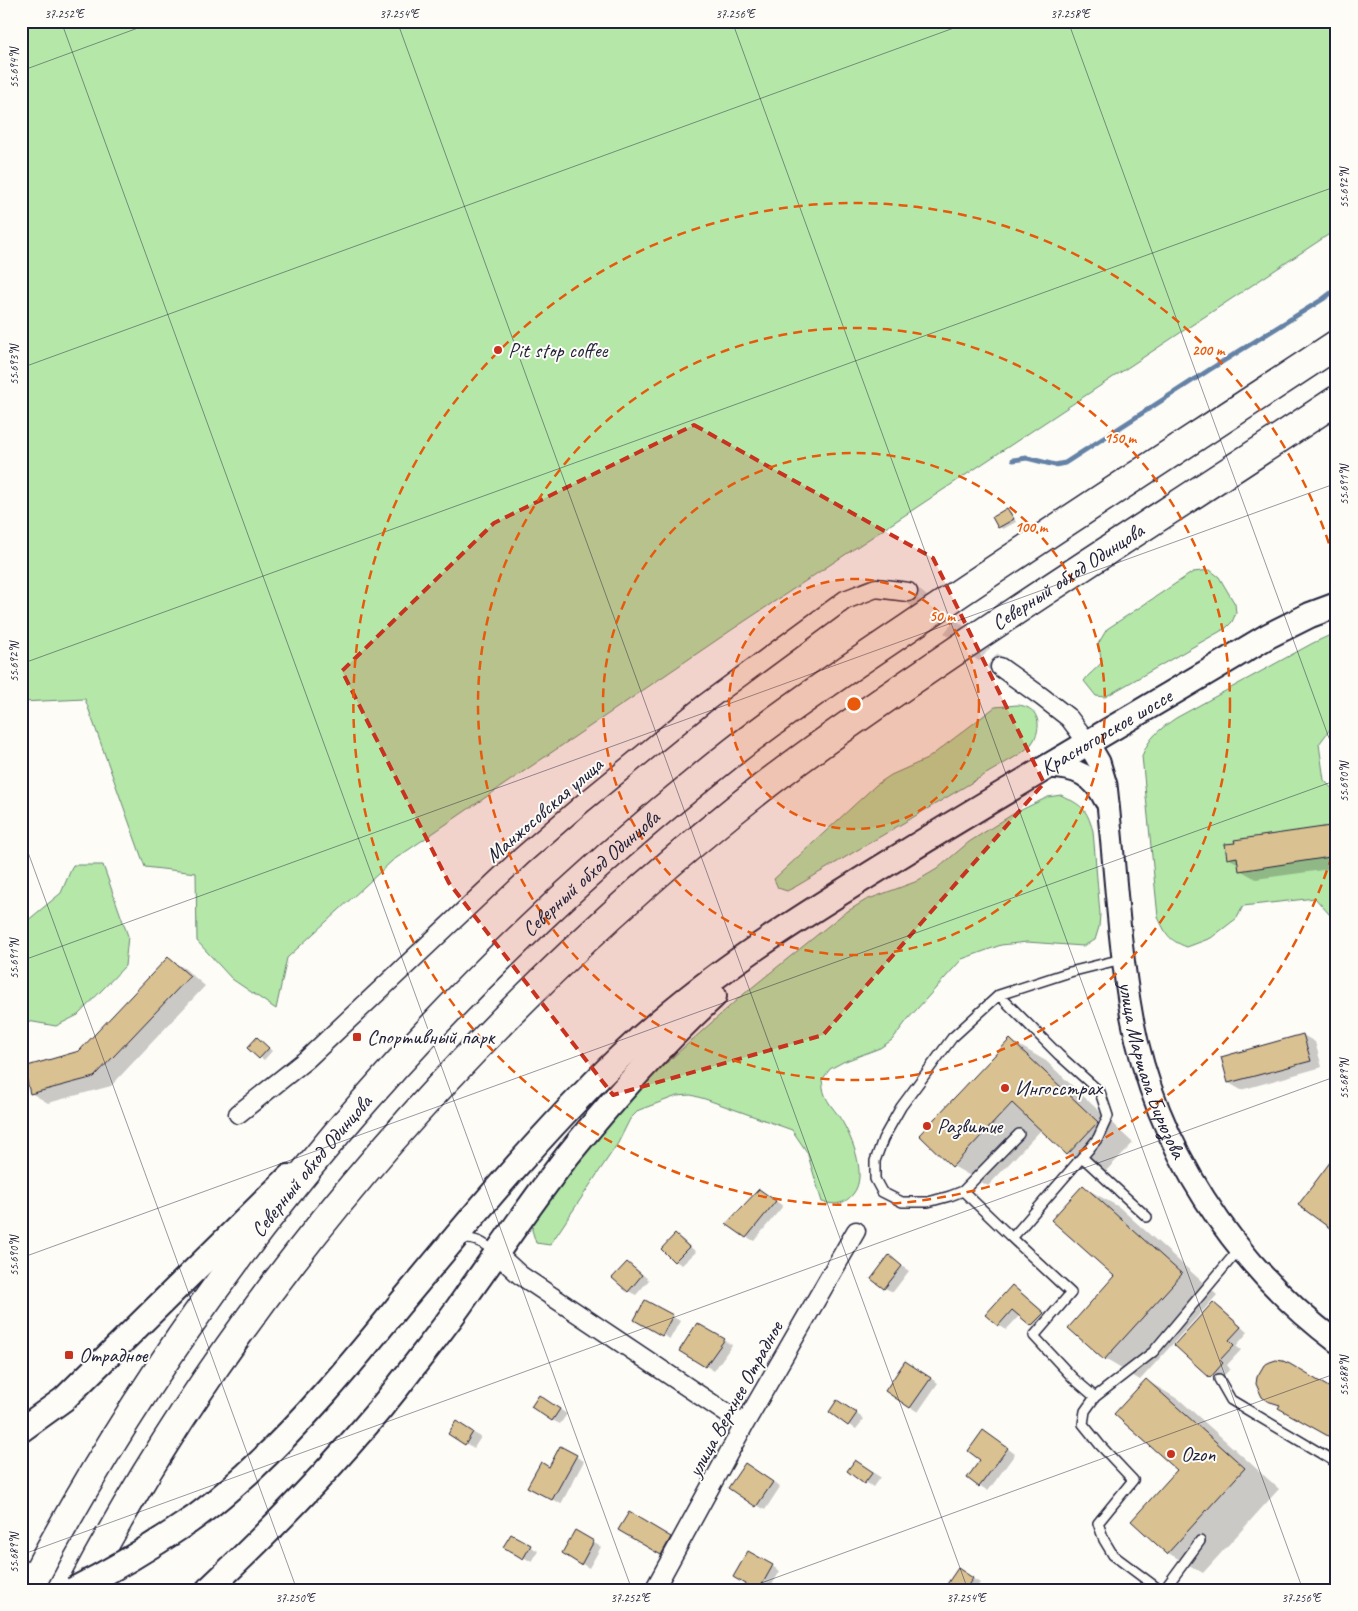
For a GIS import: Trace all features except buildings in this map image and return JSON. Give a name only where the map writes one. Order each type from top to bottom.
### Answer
[{"type":"highway","name":"Северный обход Одинцова","points":[[28,1590],[54,1540],[92,1475],[171,1351],[212,1291],[255,1234],[349,1118],[429,1029],[562,897],[619,846],[736,749],[796,704],[968,587],[1337,344]]},
{"type":"highway","name":"Северный обход Одинцова","points":[[80,1590],[174,1430],[240,1332],[292,1262],[372,1163],[435,1091],[594,931],[649,881],[707,833],[823,742],[1010,614],[1337,400]]},
{"type":"main road","points":[[1268,636],[1337,592]]},
{"type":"main road","name":"Красногорское шоссе","points":[[882,867],[1268,636],[1310,615],[1337,605]]},
{"type":"main road","points":[[73,1590],[154,1546],[188,1522],[247,1473],[312,1409],[543,1135],[624,1052],[718,975],[818,907],[882,867]]},
{"type":"main road","points":[[208,1590],[272,1527],[349,1446],[422,1356],[573,1149],[621,1092],[679,1029],[719,992],[762,957],[820,911],[882,867]]},
{"type":"main road","points":[[21,1430],[64,1399],[349,1118]]},
{"type":"street","name":"Манжосовская улица","points":[[238,1114],[307,1059],[529,850],[704,704],[845,600],[876,588],[908,592]]},
{"type":"street","points":[[1000,667],[1069,718],[1088,743]]},
{"type":"street","name":"улица Маршала Бирюзова","points":[[1088,743],[1099,762],[1106,785],[1123,959],[1132,1018],[1142,1059],[1157,1106],[1181,1159],[1218,1221],[1274,1288],[1308,1321],[1337,1342]]},
{"type":"street","points":[[1049,767],[1068,768],[1081,773],[1091,780],[1100,788],[1110,816]]},
{"type":"street","name":"улица Верхнее Отрадное","points":[[654,1590],[744,1425],[856,1231]]},
{"type":"street","points":[[496,1253],[520,1275],[744,1425]]},
{"type":"lane","points":[[1019,1134],[963,1191],[928,1202],[902,1202],[882,1192],[875,1179],[875,1161],[883,1139],[901,1107],[952,1038],[999,995],[1070,972],[1123,959]]},
{"type":"lane","points":[[999,995],[1059,1055],[1100,1092],[1108,1116],[1098,1138],[1012,1238]]},
{"type":"lane","points":[[1082,1157],[1147,1218]]},
{"type":"lane","points":[[963,1191],[1071,1293],[1034,1336],[1073,1378],[1094,1397]]},
{"type":"lane","points":[[453,1240],[477,1239],[496,1253]]},
{"type":"lane","points":[[1160,1590],[1113,1555],[1104,1540],[1098,1523],[1133,1480],[1083,1424],[1084,1411],[1094,1397],[1153,1352],[1240,1247]]},
{"type":"lane","points":[[1219,1379],[1231,1400],[1337,1463]]},
{"type":"lane","points":[[1164,1590],[1200,1541]]},
{"type":"highlighted area","points":[[694,425],[933,558],[1044,783],[823,1035],[613,1095],[449,883],[342,671],[494,523]]},
{"type":"green space","points":[[21,21],[1337,21],[1337,229],[733,629],[392,861],[287,958],[276,1009],[232,979],[197,941],[196,873],[145,867],[85,699],[21,702]]},
{"type":"green space","points":[[1210,570],[1219,577],[1235,604],[1236,613],[1232,622],[1226,628],[1105,697],[1096,696],[1084,681],[1102,662],[1098,644],[1107,629],[1193,572]]},
{"type":"green space","points":[[1337,632],[1337,720],[1319,744],[1324,780],[1337,794],[1337,923],[1315,898],[1243,906],[1237,918],[1211,938],[1187,947],[1176,942],[1168,936],[1158,917],[1142,756],[1145,749],[1156,734],[1176,718],[1313,643]]},
{"type":"green space","points":[[1017,705],[1029,708],[1034,712],[1038,722],[1037,734],[1034,740],[1020,754],[795,887],[787,891],[778,888],[774,879],[876,785],[891,775],[927,759],[995,707]]},
{"type":"green space","points":[[1061,795],[1082,808],[1088,817],[1093,831],[1100,914],[1095,940],[1083,946],[1027,942],[1001,945],[962,959],[908,1019],[892,1040],[880,1048],[830,1069],[822,1080],[824,1093],[848,1132],[858,1165],[859,1176],[857,1186],[850,1198],[839,1203],[822,1202],[807,1152],[792,1130],[705,1099],[691,1095],[677,1096],[639,1110],[630,1119],[618,1143],[550,1245],[536,1243],[532,1230],[534,1216],[644,1083],[739,998],[843,914],[866,900],[915,882],[937,869],[969,842],[1013,814],[1048,797]]},
{"type":"green space","points":[[73,865],[103,865],[128,936],[125,966],[78,1015],[56,1026],[22,1020],[21,926],[61,893]]},
{"type":"waterway","points":[[1013,460],[1027,458],[1055,465],[1065,463],[1323,299],[1335,290],[1337,279]]},
{"type":"tunnel","points":[[908,592],[1000,667]]},
{"type":"place","name":"Pit stop coffee","points":[[498,350]]},
{"type":"place","name":"Спортивный парк","points":[[357,1037]]},
{"type":"place","name":"Ингосстрах","points":[[1005,1088]]},
{"type":"place","name":"Развитие","points":[[927,1126]]},
{"type":"place","name":"Отрадное","points":[[69,1355]]},
{"type":"place","name":"Ozon","points":[[1171,1454]]}]
